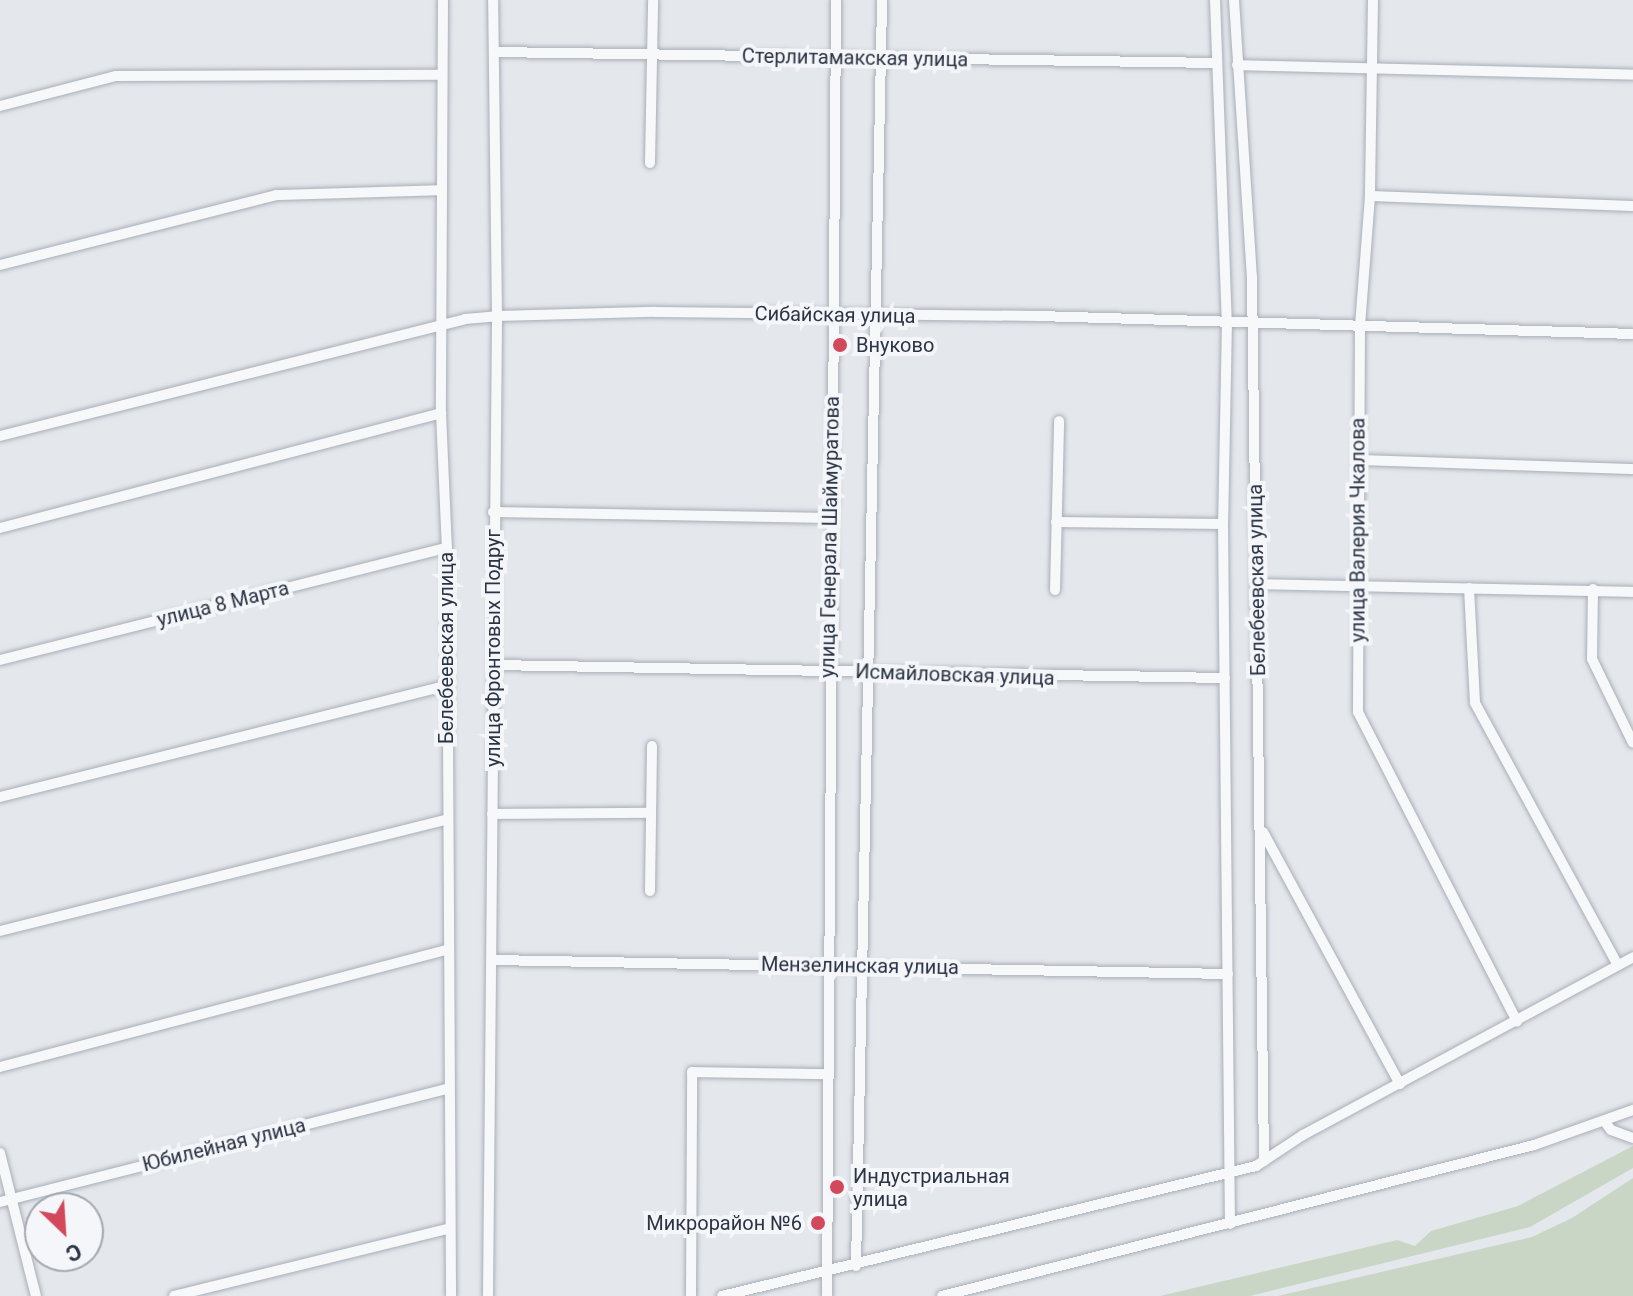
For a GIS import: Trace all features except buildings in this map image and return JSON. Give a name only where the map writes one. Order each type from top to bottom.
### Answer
[{"type":"street","name":"Белебеевская улица","points":[[443,0],[446,53],[441,75],[445,325],[441,413],[447,548],[444,686],[451,1296]]},
{"type":"street","name":"улица Фронтовых Подруг","points":[[488,1296],[497,316],[493,0]]},
{"type":"street","points":[[650,163],[653,0]]},
{"type":"street","name":"улица Генерала Шаймуратова","points":[[827,1296],[828,672],[836,0]]},
{"type":"street","points":[[856,1266],[865,672],[882,0]]},
{"type":"street","name":"Белебеевская улица","points":[[1215,0],[1227,321],[1223,524],[1232,1172],[1230,1224]]},
{"type":"street","name":"Белебеевская улица","points":[[1234,0],[1251,324],[1262,830],[1264,1161]]},
{"type":"street","name":"улица Валерия Чкалова","points":[[1373,0],[1370,196],[1360,326],[1358,712],[1517,1022]]},
{"type":"street","name":"Стерлитамакская улица","points":[[494,52],[1216,63]]},
{"type":"street","points":[[1237,65],[1633,75]]},
{"type":"street","points":[[0,106],[116,76],[441,75]]},
{"type":"street","points":[[0,265],[276,195],[442,190]]},
{"type":"street","points":[[1370,196],[1633,206]]},
{"type":"street","name":"Сибайская улица","points":[[0,436],[445,325],[497,316],[655,312],[873,315],[1227,321],[1633,334]]},
{"type":"street","points":[[0,528],[441,413]]},
{"type":"street","points":[[1055,590],[1059,421]]},
{"type":"street","points":[[1358,460],[1633,469]]},
{"type":"street","points":[[493,512],[830,518]]},
{"type":"street","points":[[1056,522],[1223,524]]},
{"type":"street","name":"улица 8 Марта","points":[[0,660],[447,548]]},
{"type":"street","points":[[1257,584],[1633,592]]},
{"type":"street","points":[[1469,588],[1475,703],[1618,965]]},
{"type":"street","points":[[1593,589],[1592,659],[1633,743]]},
{"type":"street","name":"Исмайловская улица","points":[[493,665],[1225,678]]},
{"type":"street","points":[[0,797],[444,686]]},
{"type":"street","points":[[650,891],[652,746]]},
{"type":"street","points":[[492,814],[650,813]]},
{"type":"street","points":[[0,931],[446,820]]},
{"type":"street","points":[[1262,830],[1400,1084]]},
{"type":"street","points":[[0,1067],[447,950]]},
{"type":"street","points":[[722,1296],[825,1274],[1232,1172],[1264,1161],[1633,957]]},
{"type":"street","name":"Мензелинская улица","points":[[492,960],[1228,974]]},
{"type":"street","points":[[691,1296],[692,1072],[826,1074]]},
{"type":"street","name":"Юбилейная улица","points":[[0,1202],[449,1088]]},
{"type":"street","points":[[942,1296],[1230,1224],[1605,1122],[1633,1110]]},
{"type":"street","points":[[1605,1122],[1611,1130],[1633,1138]]},
{"type":"street","points":[[0,1153],[36,1296]]},
{"type":"street","points":[[174,1296],[450,1228]]},
{"type":"green space","points":[[1633,1146],[1633,1168],[1530,1227],[1250,1296],[1160,1296],[1397,1240],[1415,1246],[1431,1231],[1518,1206]]},
{"type":"green space","points":[[1633,1178],[1633,1296],[1278,1296],[1532,1237],[1572,1218]]},
{"type":"place","name":"Внуково","points":[[840,345]]},
{"type":"place","name":"Индустриальная улица","points":[[837,1187]]},
{"type":"place","name":"Микрорайон №6","points":[[818,1223]]}]
